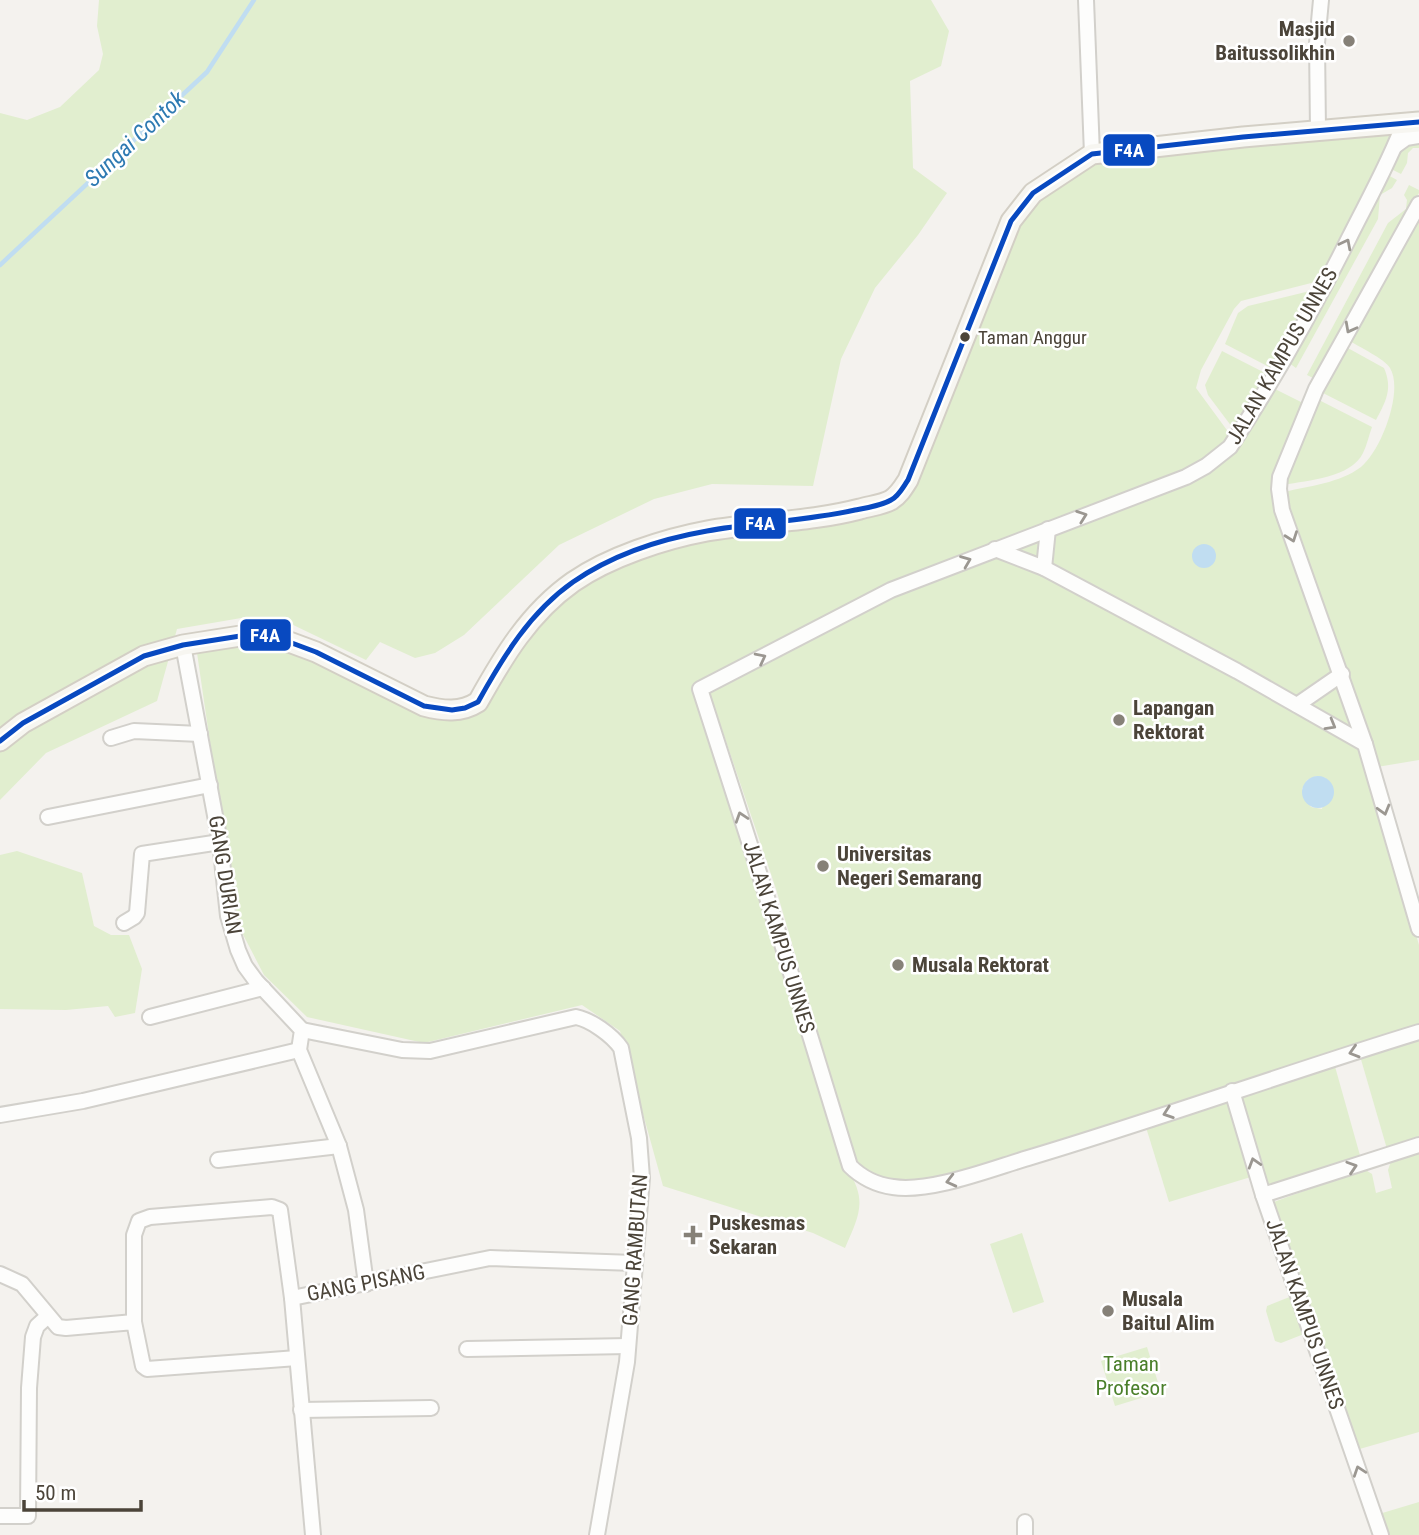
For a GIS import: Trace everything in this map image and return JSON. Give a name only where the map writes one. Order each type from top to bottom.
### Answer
[{"type":"main road","points":[[0,741],[23,723],[144,656],[183,645],[253,634],[273,636],[316,652],[424,706],[439,710],[470,707],[478,702],[522,630],[553,598],[575,580],[619,558],[654,545],[707,531],[838,515],[889,501],[900,493],[908,480],[1007,230],[1032,193],[1092,154],[1411,122]]},
{"type":"street","points":[[1086,0],[1092,154]]},
{"type":"street","points":[[1318,131],[1317,43],[1321,0]]},
{"type":"street","name":"JALAN KAMPUS UNNES","points":[[1411,122],[1395,146],[1326,283],[1274,378],[1230,447],[1206,466],[1186,477],[891,590],[700,689],[850,1167],[858,1174],[893,1187],[944,1184],[1089,1140],[1419,1032]]},
{"type":"street","points":[[1395,146],[1406,138],[1419,136]]},
{"type":"street","name":"JALAN KAMPUS UNNES","points":[[1419,204],[1316,389],[1280,477],[1279,489],[1282,510],[1365,744],[1419,929]]},
{"type":"street","points":[[1044,568],[1048,528]]},
{"type":"street","points":[[995,549],[1044,568],[1365,744]]},
{"type":"street","name":"GANG DURIAN","points":[[183,645],[220,842],[228,916],[244,966],[302,1030]]},
{"type":"street","points":[[1297,705],[1342,674]]},
{"type":"street","points":[[111,738],[134,731],[200,734]]},
{"type":"street","points":[[48,817],[210,785]]},
{"type":"street","points":[[124,923],[136,913],[142,854],[220,842]]},
{"type":"street","points":[[150,1017],[263,988]]},
{"type":"street","name":"GANG RAMBUTAN","points":[[302,1030],[414,1051],[430,1051],[572,1017],[586,1020],[617,1042],[622,1051],[639,1138],[642,1178],[628,1346],[597,1535]]},
{"type":"street","points":[[302,1030],[299,1050],[339,1146],[356,1210],[366,1284]]},
{"type":"street","points":[[0,1115],[83,1101],[299,1050]]},
{"type":"street","name":"JALAN KAMPUS UNNES","points":[[1232,1091],[1263,1195],[1381,1535]]},
{"type":"street","points":[[1263,1195],[1419,1145]]},
{"type":"street","points":[[218,1160],[339,1146]]},
{"type":"street","points":[[292,1298],[281,1210],[272,1207],[146,1218],[139,1221],[134,1235],[134,1322],[143,1366],[147,1369],[297,1358]]},
{"type":"street","name":"GANG PISANG","points":[[313,1535],[292,1298],[489,1258],[634,1263]]},
{"type":"street","points":[[0,1273],[22,1284],[58,1327],[134,1322]]},
{"type":"street","points":[[0,1516],[28,1516],[29,1388],[33,1337],[37,1326],[48,1316]]},
{"type":"street","points":[[467,1349],[628,1346]]},
{"type":"street","points":[[301,1410],[431,1408]]},
{"type":"green space","points":[[99,0],[931,0],[949,31],[941,66],[910,81],[913,168],[947,193],[918,235],[875,288],[841,359],[813,486],[712,484],[654,499],[559,545],[464,635],[435,653],[415,658],[380,642],[366,660],[287,622],[247,617],[177,629],[157,701],[46,753],[0,800],[0,113],[27,120],[60,107],[99,70],[103,54],[97,26]]},
{"type":"green space","points":[[1393,132],[1323,280],[1241,301],[1234,309],[1201,370],[1196,388],[1232,437],[1219,451],[1183,472],[886,588],[696,687],[847,1169],[858,1190],[857,1217],[845,1248],[813,1233],[663,1186],[620,1031],[582,1005],[424,1043],[307,1017],[264,975],[236,921],[196,646],[271,639],[468,713],[522,641],[579,587],[654,550],[894,504],[1017,225],[1036,203],[1094,160]]},
{"type":"green space","points":[[1419,140],[1419,148],[1413,148],[1408,153],[1407,163],[1401,174],[1389,168],[1403,145]]},
{"type":"green space","points":[[1386,174],[1397,180],[1392,188],[1380,195],[1378,219],[1296,368],[1289,363]]},
{"type":"green space","points":[[1409,185],[1419,190],[1419,193],[1315,379],[1307,375],[1388,223],[1406,209],[1407,200],[1404,195]]},
{"type":"green space","points":[[1419,213],[1419,760],[1377,767],[1286,508],[1284,492],[1324,483],[1353,472],[1369,459],[1383,435],[1392,405],[1394,378],[1390,368],[1378,357],[1350,341]]},
{"type":"green space","points":[[1318,289],[1273,369],[1225,344],[1238,313],[1248,306]]},
{"type":"green space","points":[[1346,347],[1384,368],[1387,375],[1388,389],[1376,420],[1321,392]]},
{"type":"green space","points":[[1222,351],[1269,375],[1235,431],[1208,395],[1205,385]]},
{"type":"green space","points":[[1275,389],[1303,403],[1278,466],[1273,490],[1336,672],[1298,701],[1048,566],[1051,530],[1178,484],[1239,441]]},
{"type":"green space","points":[[1317,399],[1372,427],[1366,447],[1357,461],[1339,473],[1284,485]]},
{"type":"green space","points":[[1043,534],[1040,562],[1007,549]]},
{"type":"green space","points":[[995,552],[1041,570],[1362,747],[1419,945],[1419,1028],[942,1179],[898,1182],[879,1177],[857,1165],[776,889],[709,691],[893,594]],"holes":[[[1316,776],[1326,778],[1322,809],[1311,807],[1302,789],[1307,780]]]},
{"type":"green space","points":[[1340,681],[1357,735],[1305,706]]},
{"type":"green space","points":[[17,851],[82,873],[94,926],[111,935],[129,935],[142,969],[135,1013],[115,1017],[108,1006],[66,1010],[0,1009],[0,855]]},
{"type":"green space","points":[[1419,1038],[1419,1139],[1387,1149],[1360,1056]]},
{"type":"green space","points":[[1334,1063],[1361,1159],[1266,1189],[1237,1094]]},
{"type":"green space","points":[[1229,1097],[1254,1176],[1169,1202],[1145,1124]]},
{"type":"green space","points":[[1419,1152],[1419,1432],[1356,1450],[1271,1203],[1364,1169],[1372,1174],[1376,1193],[1392,1188],[1388,1170],[1391,1161]]},
{"type":"green space","points":[[1022,1233],[1044,1302],[1013,1313],[990,1244]]},
{"type":"green space","points":[[1292,1296],[1304,1334],[1281,1343],[1275,1341],[1267,1306]]},
{"type":"green space","name":"Taman Profesor","points":[[1147,1347],[1161,1392],[1115,1406],[1101,1361]]},
{"type":"green space","points":[[1419,1502],[1419,1535],[1387,1535],[1379,1514]]},
{"type":"water","points":[[1204,544],[1215,551],[1216,556],[1209,567],[1204,568],[1193,561],[1192,556],[1199,545]]},
{"type":"water","points":[[1318,776],[1330,780],[1334,792],[1330,804],[1318,808],[1306,804],[1302,792],[1306,780]]},
{"type":"waterway","name":"Sungai Contok","points":[[0,265],[207,72],[254,0]]},
{"type":"transit line","name":"F4A","points":[[0,741],[23,723],[144,656],[183,645],[253,634],[273,636],[316,652],[424,706],[452,710],[465,708],[478,702],[519,636],[544,607],[573,582],[604,564],[637,549],[690,534],[837,514],[878,505],[896,496],[908,480],[1011,221],[1033,193],[1092,154],[1243,137],[1419,122]]},
{"type":"place","name":"Masjid Baitussolikhin","points":[[1349,41]]},
{"type":"place","name":"Taman Anggur","points":[[965,337]]},
{"type":"place","name":"Lapangan Rektorat","points":[[1119,720]]},
{"type":"place","name":"Universitas Negeri Semarang","points":[[823,866]]},
{"type":"place","name":"Musala Rektorat","points":[[898,965]]},
{"type":"place","name":"Puskesmas Sekaran","points":[[693,1235]]},
{"type":"place","name":"Musala Baitul Alim","points":[[1108,1311]]}]
